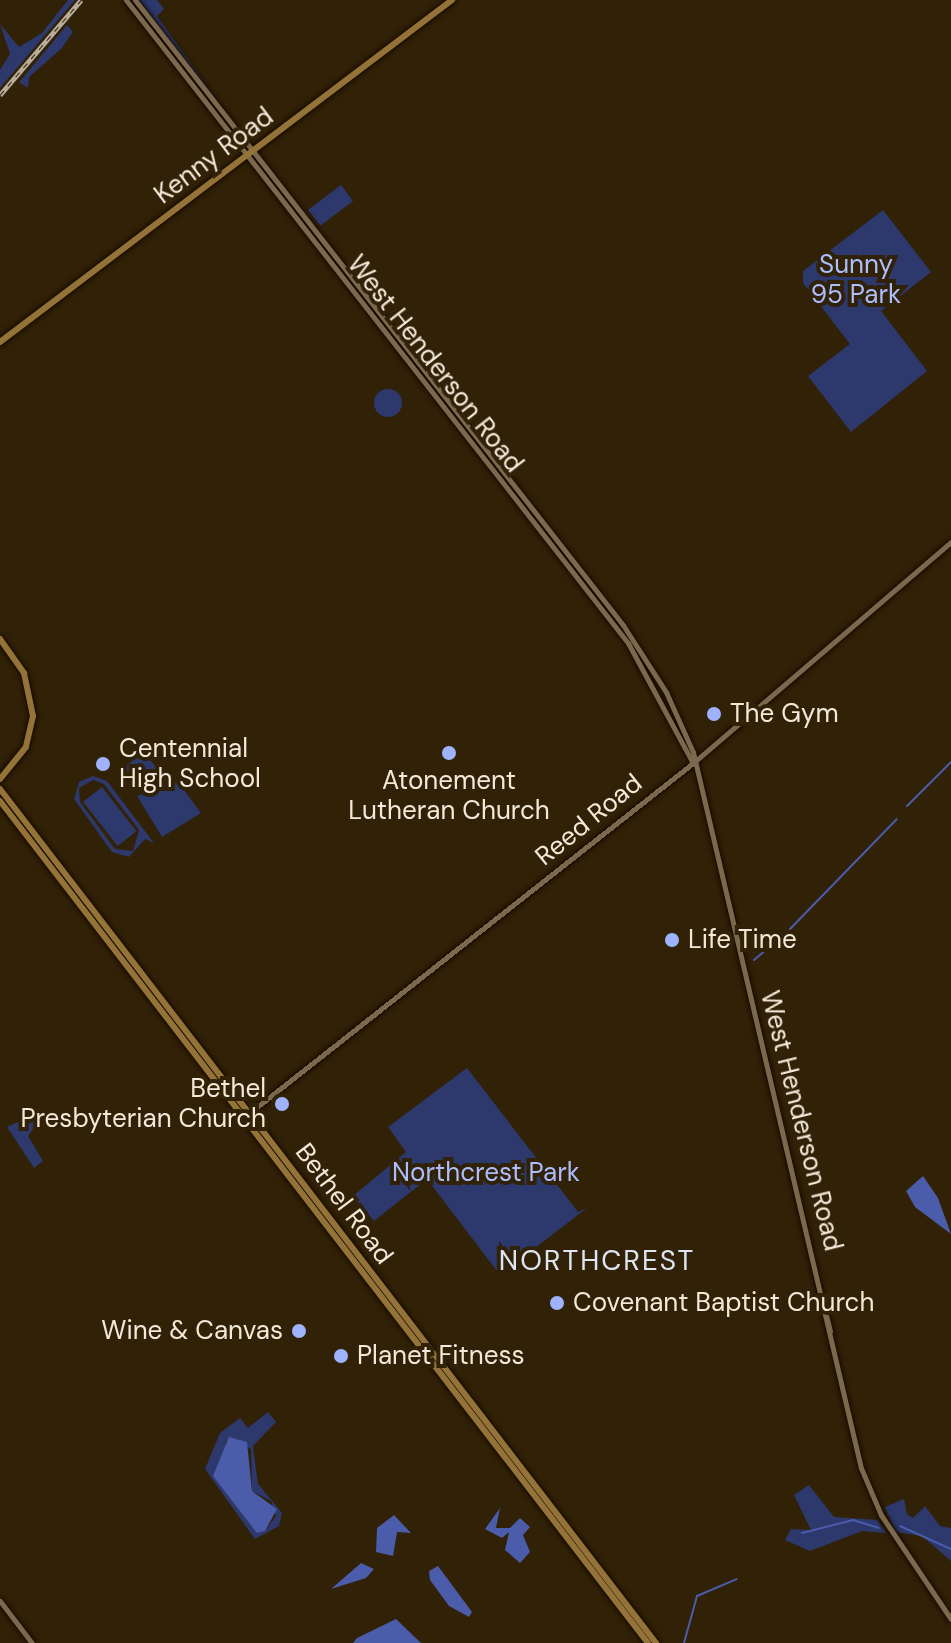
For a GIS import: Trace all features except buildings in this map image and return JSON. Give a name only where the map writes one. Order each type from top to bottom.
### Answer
[{"type":"main road","name":"West Henderson Road","points":[[126,0],[623,625],[680,720],[870,1493],[951,1619]]},
{"type":"main road","name":"West Henderson Road","points":[[135,0],[250,154],[628,643],[693,763]]},
{"type":"main road","name":"Kenny Road","points":[[0,342],[452,0]]},
{"type":"main road","name":"Reed Road","points":[[246,1115],[693,763],[951,542]]},
{"type":"main road","points":[[0,639],[24,673],[33,708],[26,747],[0,779]]},
{"type":"main road","points":[[673,697],[680,720]]},
{"type":"main road","name":"Bethel Road","points":[[0,789],[648,1643]]},
{"type":"main road","name":"Bethel Road","points":[[0,801],[656,1643]]},
{"type":"main road","points":[[0,1601],[32,1643]]},
{"type":"green space","points":[[68,0],[75,0],[0,88],[0,70],[10,54],[0,24],[19,47],[42,33]]},
{"type":"green space","points":[[138,0],[157,0],[164,9],[157,16],[219,103]]},
{"type":"green space","points":[[67,25],[73,32],[61,49],[29,77],[28,88],[19,82]]},
{"type":"green space","points":[[341,185],[353,201],[320,226],[308,210]]},
{"type":"green space","name":"Sunny 95 Park","points":[[883,210],[931,272],[881,311],[927,371],[851,432],[808,376],[850,344],[803,283],[803,271]]},
{"type":"green space","points":[[388,389],[398,393],[402,403],[398,413],[388,417],[378,413],[374,403],[378,393]]},
{"type":"green space","points":[[143,752],[165,777],[151,785],[132,783],[119,772]]},
{"type":"green space","points":[[93,776],[107,781],[154,843],[145,839],[129,857],[112,852],[74,799],[79,782]],"holes":[[[93,780],[104,784],[139,830],[133,851],[115,849],[80,802],[79,788]]]},
{"type":"green space","points":[[178,782],[201,813],[162,837],[137,796]]},
{"type":"green space","points":[[102,787],[136,831],[118,846],[83,802]]},
{"type":"green space","name":"Northcrest Park","points":[[467,1068],[578,1212],[587,1208],[500,1275],[427,1179],[374,1221],[353,1196],[406,1152],[388,1127]]},
{"type":"green space","points":[[47,1109],[28,1136],[43,1161],[34,1168],[7,1127]]},
{"type":"green space","points":[[268,1412],[276,1422],[253,1446],[258,1484],[282,1513],[279,1526],[255,1539],[205,1469],[220,1433],[240,1418],[248,1428]],"holes":[[[225,1441],[251,1449],[252,1491],[271,1501],[276,1516],[265,1531]]]},
{"type":"green space","points":[[809,1485],[834,1517],[877,1520],[886,1533],[862,1531],[810,1551],[785,1540],[791,1529],[811,1530],[794,1495]]},
{"type":"green space","points":[[904,1499],[907,1514],[913,1518],[925,1506],[940,1526],[951,1528],[951,1561],[922,1536],[896,1532],[885,1507]]},
{"type":"shaded area","points":[[923,1176],[938,1198],[951,1234],[915,1207],[906,1191]]},
{"type":"shaded area","points":[[229,1437],[247,1442],[252,1491],[277,1509],[265,1531],[257,1533],[213,1476]]},
{"type":"shaded area","points":[[500,1508],[496,1528],[510,1528],[520,1518],[530,1527],[523,1535],[530,1552],[520,1563],[505,1550],[509,1532],[502,1538],[485,1529]]},
{"type":"shaded area","points":[[394,1515],[411,1533],[397,1532],[393,1556],[376,1552],[377,1528]]},
{"type":"shaded area","points":[[361,1563],[374,1569],[366,1578],[331,1589]]},
{"type":"shaded area","points":[[438,1566],[472,1612],[469,1617],[449,1606],[430,1580],[429,1571]]},
{"type":"shaded area","points":[[396,1619],[421,1643],[353,1643],[357,1638]]},
{"type":"waterway","points":[[907,806],[951,762]]},
{"type":"waterway","points":[[790,929],[897,819]]},
{"type":"waterway","points":[[754,960],[784,935]]},
{"type":"waterway","points":[[802,1533],[853,1520],[879,1528]]},
{"type":"waterway","points":[[900,1526],[951,1549]]},
{"type":"waterway","points":[[684,1643],[697,1596],[737,1579]]},
{"type":"railway","points":[[0,95],[81,0]]},
{"type":"place","name":"The Gym","points":[[714,714]]},
{"type":"place","name":"Atonement Lutheran Church","points":[[449,753]]},
{"type":"place","name":"Centennial High School","points":[[103,764]]},
{"type":"place","name":"Life Time","points":[[672,940]]},
{"type":"place","name":"Bethel Presbyterian Church","points":[[282,1104]]},
{"type":"place","name":"Covenant Baptist Church","points":[[557,1303]]},
{"type":"place","name":"Wine & Canvas","points":[[299,1331]]},
{"type":"place","name":"Planet Fitness","points":[[341,1356]]},
{"type":"district","name":"NORTHCREST","points":[[597,1261]]}]
